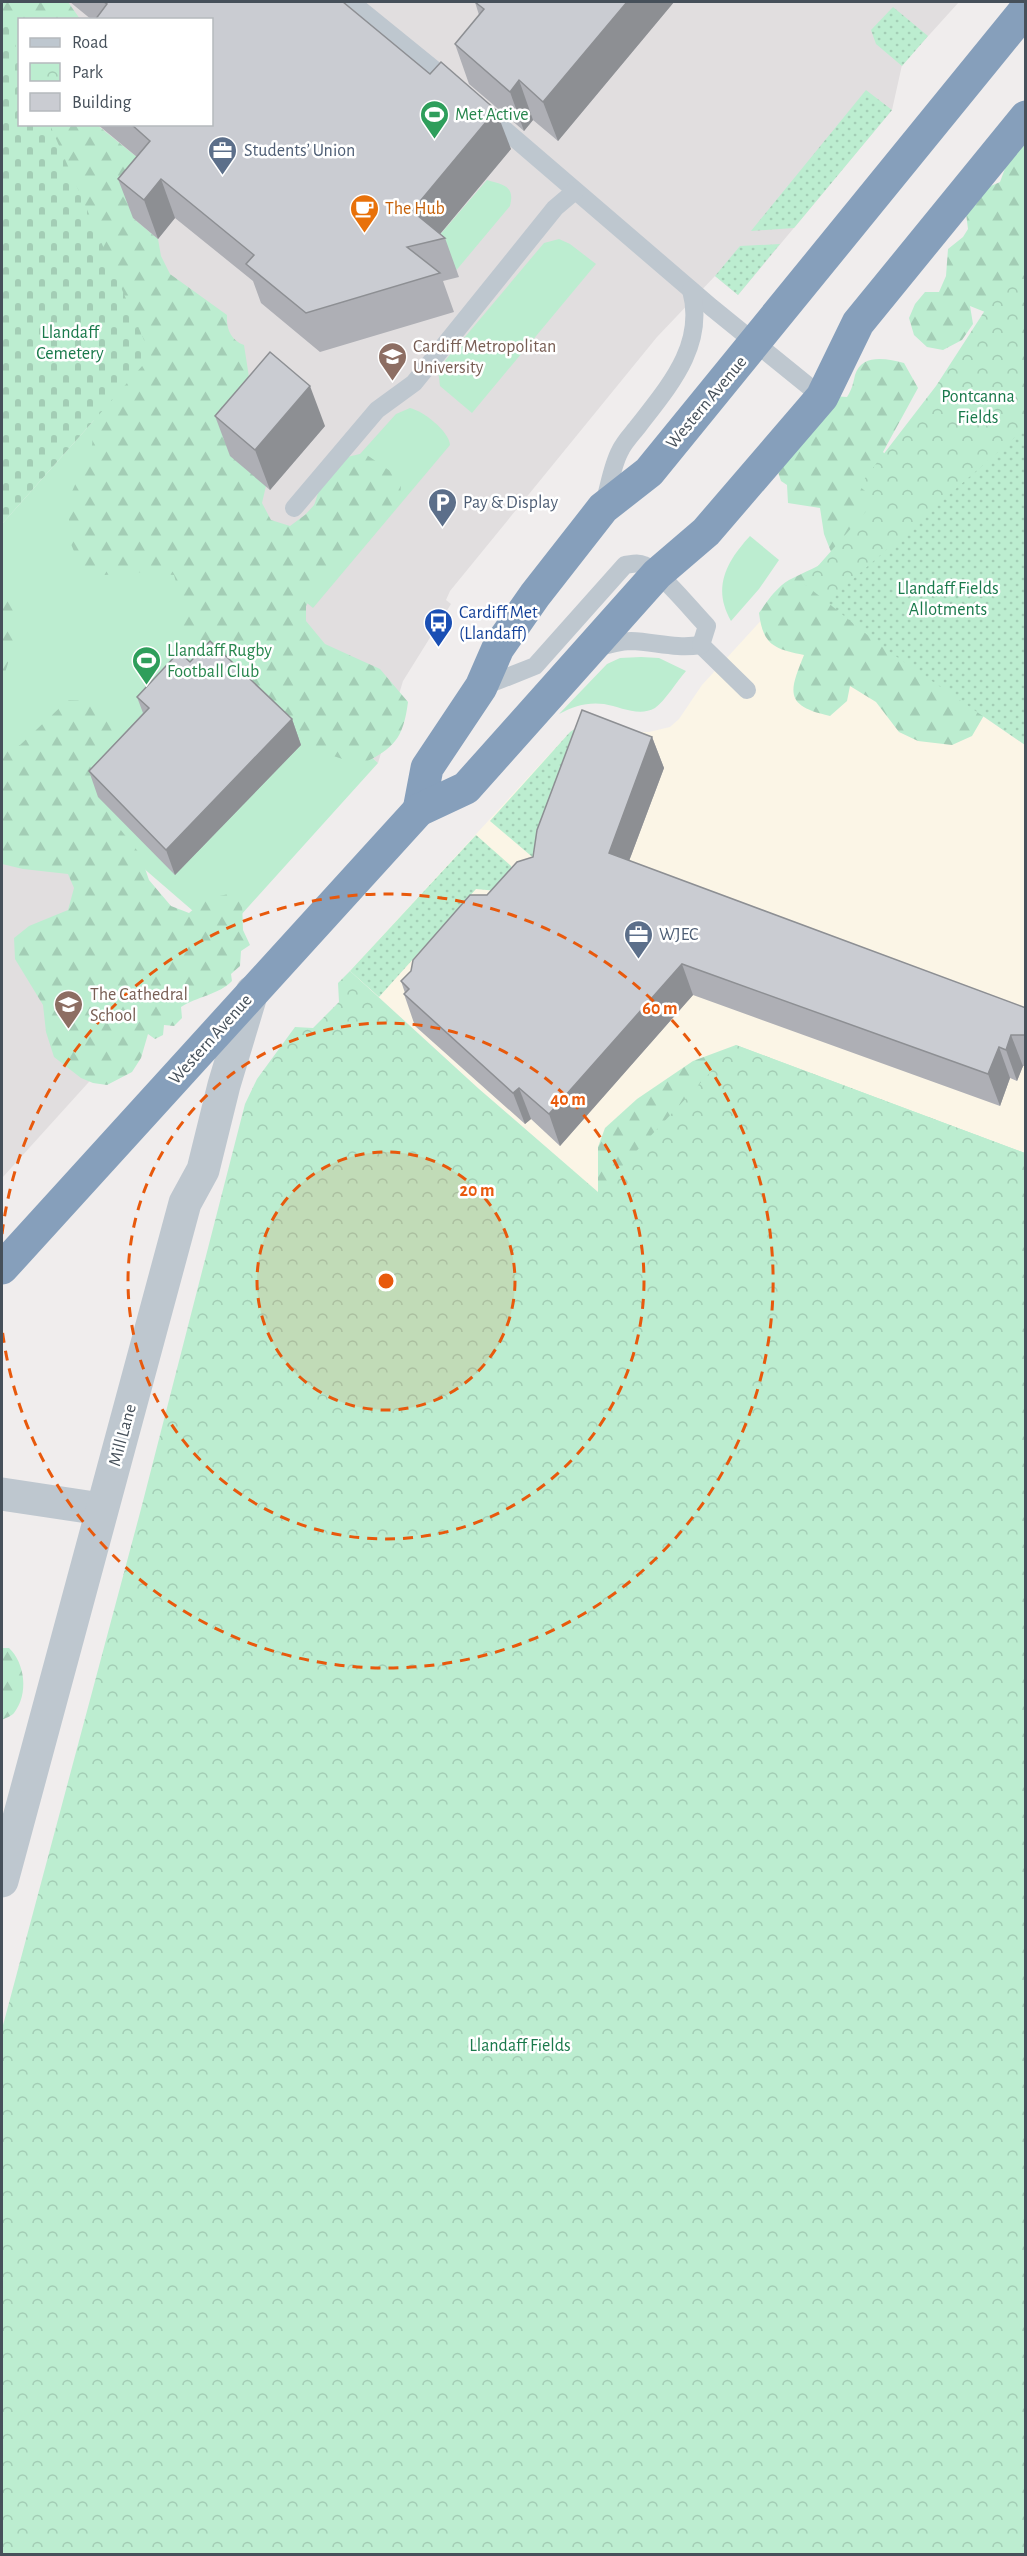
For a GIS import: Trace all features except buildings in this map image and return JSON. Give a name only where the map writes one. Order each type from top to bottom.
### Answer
[{"type":"highway","name":"Western Avenue","points":[[419,810],[427,768],[482,687],[498,648],[535,595],[603,508],[649,472],[1026,9]]},
{"type":"highway","name":"Western Avenue","points":[[2,1268],[419,810],[466,788],[657,574],[705,532],[822,397],[858,323],[1026,117]]},
{"type":"street","name":"Mill Lane","points":[[2,1881],[185,1203],[203,1170],[224,1085],[252,992]]},
{"type":"street","points":[[2,1494],[101,1509]]},
{"type":"lane","points":[[351,2],[467,97],[691,290],[822,397]]},
{"type":"lane","points":[[294,508],[378,410],[414,383],[555,208],[575,191]]},
{"type":"lane","points":[[603,508],[620,451],[658,400],[687,355],[696,319],[696,308],[691,290]]},
{"type":"lane","points":[[482,687],[535,666],[625,565],[634,563],[645,565],[657,574],[707,626],[702,645]]},
{"type":"lane","points":[[588,651],[612,643],[631,641],[682,648],[702,645]]},
{"type":"lane","points":[[702,645],[747,690]]},
{"type":"shaded area","name":"Cardiff Metropolitan University","points":[[2,2],[959,2],[902,65],[892,110],[738,295],[715,276],[657,337],[450,591],[446,600],[451,604],[403,681],[378,763],[223,623],[50,126],[213,126],[213,18],[18,18]]},
{"type":"shaded area","points":[[798,580],[881,646],[1025,745],[1025,1153],[736,1046],[598,1193],[479,1089],[350,971],[570,732],[649,732],[670,727],[679,719],[702,685]]},
{"type":"shaded area","name":"The Cathedral School","points":[[2,768],[210,948],[2,1178]]},
{"type":"green space","points":[[2,2],[68,2],[79,18],[18,18],[18,97],[2,95]]},
{"type":"green space","points":[[893,7],[928,36],[902,66],[876,44],[871,30]]},
{"type":"green space","name":"Llandaff Cemetery","points":[[2,13],[18,52],[18,126],[50,126],[151,356],[2,524]]},
{"type":"green space","points":[[866,90],[892,110],[794,228],[751,231]]},
{"type":"green space","points":[[45,126],[98,126],[153,170],[133,218],[158,239],[161,256],[170,274],[227,315],[230,333],[244,345],[266,486],[262,503],[271,520],[290,526],[313,509],[322,480],[343,458],[364,453],[393,473],[401,484],[400,501],[369,541],[315,590],[306,606],[306,621],[325,644],[380,669],[408,702],[400,734],[389,748],[360,765],[301,745],[202,654],[186,648],[178,626],[180,596],[174,575],[135,572],[105,575],[80,566],[71,544],[70,496],[92,447],[95,401]]},
{"type":"green space","points":[[1025,130],[1025,283],[990,314],[970,306],[973,324],[962,340],[943,350],[927,347],[914,335],[909,318],[915,304],[925,292],[939,292],[946,276],[948,249],[963,237],[968,229],[966,213],[972,194],[1000,182],[1014,144]]},
{"type":"green space","points":[[487,180],[507,187],[511,194],[510,206],[454,273],[426,251]]},
{"type":"green space","points":[[559,239],[570,244],[596,264],[472,413],[440,386],[438,369],[544,243]]},
{"type":"green space","points":[[780,244],[738,295],[715,276],[740,246]]},
{"type":"green space","name":"Pontcanna Fields","points":[[1025,258],[1025,428],[827,602],[803,583],[876,500],[859,486],[936,386],[991,301]]},
{"type":"green space","points":[[1025,346],[1026,463],[993,700],[972,736],[952,745],[918,741],[899,732],[876,702],[850,686],[847,701],[830,716],[804,707],[794,696],[794,688],[804,655],[778,648],[772,644],[764,632],[759,613],[772,595],[785,583],[833,557],[824,534],[820,508],[788,503],[787,485],[781,481],[775,463],[832,396],[847,397],[858,368],[869,360],[883,359],[904,363],[918,388],[883,452],[888,457]]},
{"type":"green space","name":"Llandaff Rugby Football Club","points":[[151,356],[224,623],[378,763],[222,936],[2,746],[2,524]]},
{"type":"green space","points":[[410,408],[434,422],[445,434],[450,445],[313,608],[261,564],[396,414]]},
{"type":"green space","name":"Llandaff Fields Allotments","points":[[1025,428],[1025,745],[881,646],[827,602]]},
{"type":"green space","points":[[750,536],[779,560],[759,589],[731,621],[725,609],[723,597],[724,576],[734,556]]},
{"type":"green space","points":[[2,582],[11,596],[18,621],[2,684]]},
{"type":"green space","points":[[620,658],[659,658],[686,671],[655,708],[643,712],[604,704],[586,704],[559,714],[607,664]]},
{"type":"green space","points":[[68,700],[97,701],[116,717],[128,807],[116,824],[140,854],[149,880],[171,906],[189,913],[206,899],[233,893],[242,902],[243,930],[250,945],[241,951],[240,966],[231,974],[232,981],[221,989],[181,1007],[182,1018],[174,1026],[164,1025],[163,1035],[155,1039],[148,1034],[141,1058],[132,1072],[107,1085],[81,1078],[54,1057],[46,1032],[43,1005],[15,959],[14,938],[29,926],[68,910],[74,888],[68,874],[2,864],[2,744],[20,745]]},
{"type":"green space","points":[[578,727],[543,866],[490,821],[570,732]]},
{"type":"green space","points":[[476,835],[511,866],[512,871],[497,891],[476,889],[379,997],[350,971]]},
{"type":"green space","name":"Llandaff Fields","points":[[350,971],[479,1089],[598,1192],[736,1045],[1025,1153],[1025,2554],[2,2554],[2,2029],[141,1509],[245,1104],[257,1079],[295,1027],[313,1028],[339,1002],[338,983]]},
{"type":"green space","points":[[736,1045],[1025,1153],[598,1193],[598,1147],[605,1128],[637,1099],[693,1061]]},
{"type":"green space","points":[[2,1648],[9,1648],[19,1662],[23,1688],[22,1697],[14,1713],[2,1720]]},
{"type":"place","name":"Met Active","points":[[434,140]]},
{"type":"place","name":"Students’ Union","points":[[223,176]]},
{"type":"place","name":"The Hub","points":[[364,234]]},
{"type":"place","name":"Cardiff Metropolitan University","points":[[392,382]]},
{"type":"place","name":"Pay & Display","points":[[442,528]]},
{"type":"place","name":"Cardiff Met (Llandaff)","points":[[438,648]]},
{"type":"place","name":"Llandaff Rugby Football Club","points":[[146,686]]},
{"type":"place","name":"WJEC","points":[[638,960]]},
{"type":"place","name":"The Cathedral School","points":[[69,1030]]}]
